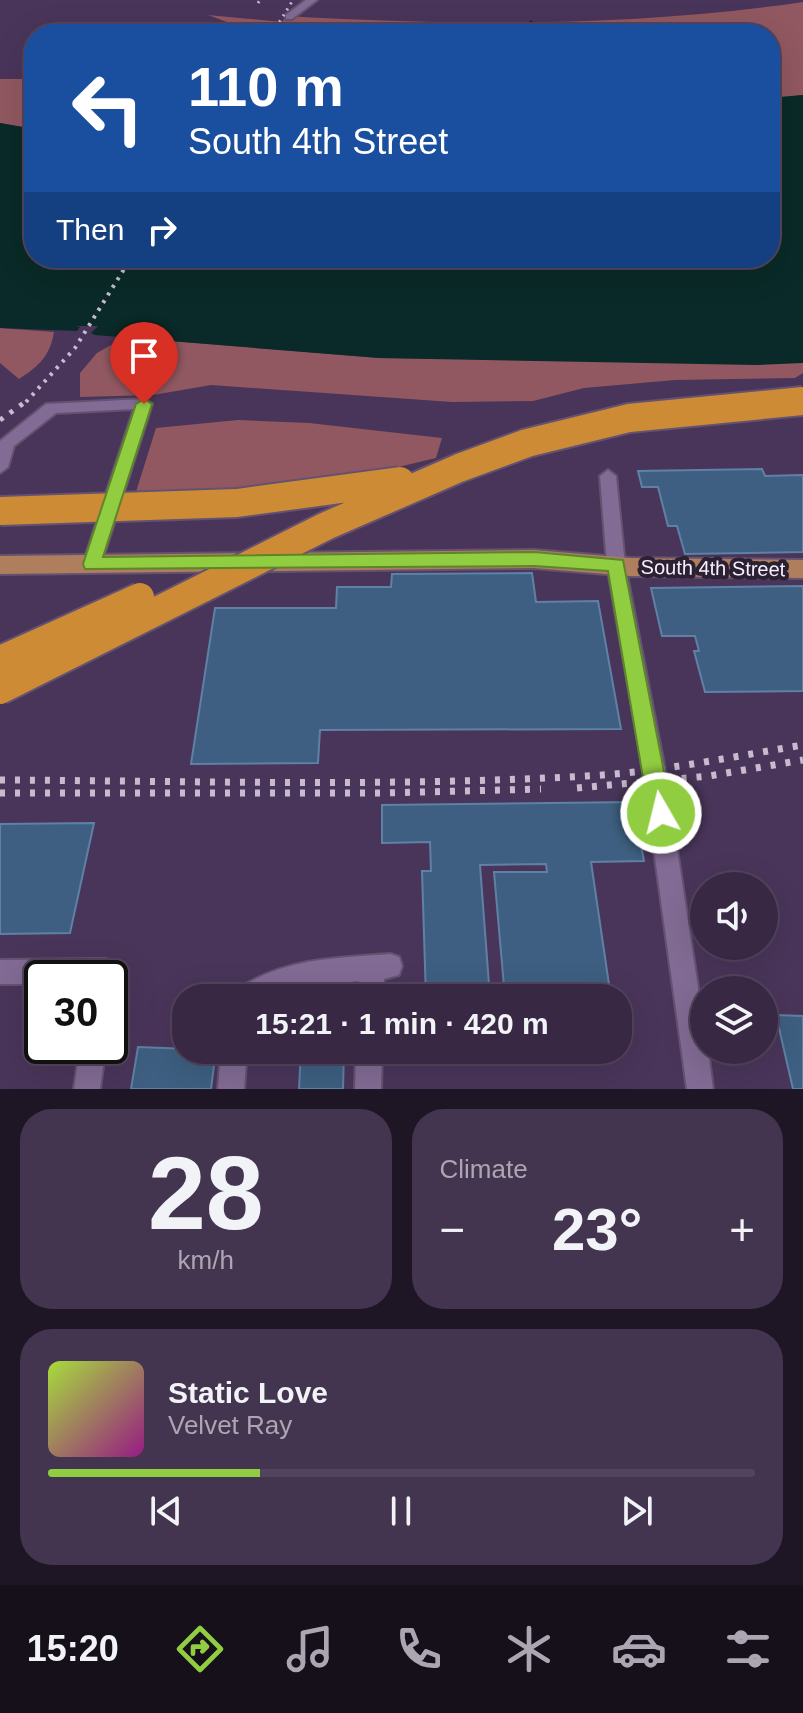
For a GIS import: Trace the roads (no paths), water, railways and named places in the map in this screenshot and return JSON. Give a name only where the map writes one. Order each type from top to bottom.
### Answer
[{"type":"highway","points":[[0,660],[400,481],[531,442],[600,426],[693,411],[803,401]]},
{"type":"highway","points":[[0,690],[160,606],[405,490],[529,442],[662,415],[803,401]]},
{"type":"highway","points":[[0,511],[237,503],[400,481]]},
{"type":"highway","points":[[0,648],[160,606]]},
{"type":"main road","name":"South 4th Street","points":[[0,565],[534,559],[616,565],[803,569]]},
{"type":"street","points":[[289,17],[309,2]]},
{"type":"street","points":[[0,467],[3,442],[52,408],[144,404],[92,564]]},
{"type":"street","points":[[608,476],[616,565],[654,770],[700,1089]]},
{"type":"street","points":[[273,984],[310,972],[381,967],[376,984]]},
{"type":"street","points":[[0,972],[24,972]]},
{"type":"street","points":[[87,1089],[90,1064]]},
{"type":"street","points":[[231,1089],[233,1064]]},
{"type":"street","points":[[368,1089],[369,1064]]},
{"type":"railway","points":[[278,24],[293,0]]},
{"type":"railway","points":[[27,400],[75,348],[125,268]]},
{"type":"railway","points":[[0,420],[27,400]]},
{"type":"railway","points":[[0,780],[294,782],[587,776],[695,764],[803,745]]},
{"type":"railway","points":[[577,788],[709,776],[803,760]]},
{"type":"railway","points":[[0,793],[384,793],[541,789]]}]
